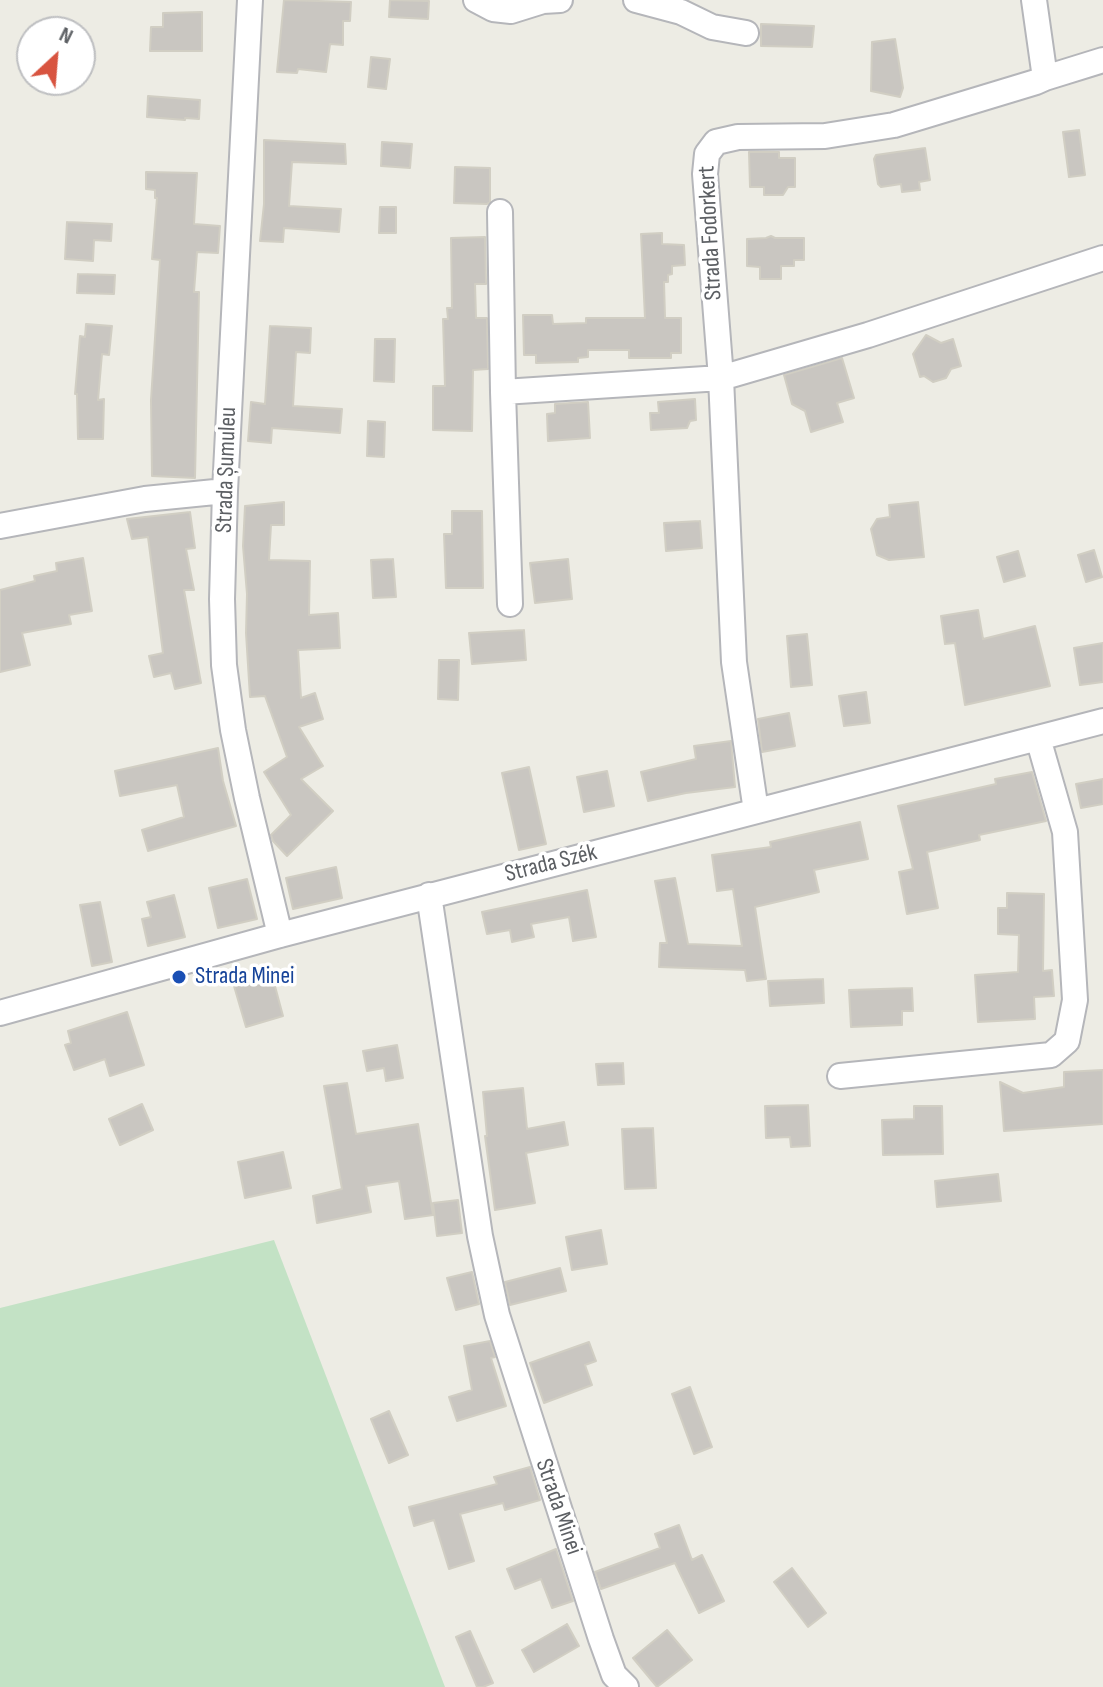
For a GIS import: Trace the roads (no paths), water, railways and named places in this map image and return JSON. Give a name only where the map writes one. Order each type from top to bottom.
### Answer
[{"type":"street","name":"Strada Șumuleu","points":[[250,0],[225,491],[224,665],[247,798],[280,935]]},
{"type":"street","points":[[476,0],[493,9],[511,11],[543,1],[560,0]]},
{"type":"street","points":[[636,0],[681,12],[712,27],[746,33]]},
{"type":"street","points":[[1034,0],[1045,78]]},
{"type":"street","name":"Strada Fodorkert","points":[[756,811],[734,662],[721,378],[705,174],[707,154],[716,142],[738,137],[825,136],[894,125],[1103,60]]},
{"type":"street","points":[[500,212],[510,604]]},
{"type":"street","points":[[503,392],[721,378],[868,335],[1103,258]]},
{"type":"street","points":[[0,526],[145,499],[225,491]]},
{"type":"street","name":"Strada Szék","points":[[0,1013],[429,895],[1103,721]]},
{"type":"street","points":[[840,1076],[1051,1055],[1067,1041],[1075,1000],[1065,832],[1038,738]]},
{"type":"street","name":"Strada Minei","points":[[429,895],[480,1236],[497,1315],[601,1639],[614,1675],[626,1687]]},
{"type":"place","name":"Strada Minei","points":[[179,977]]}]
